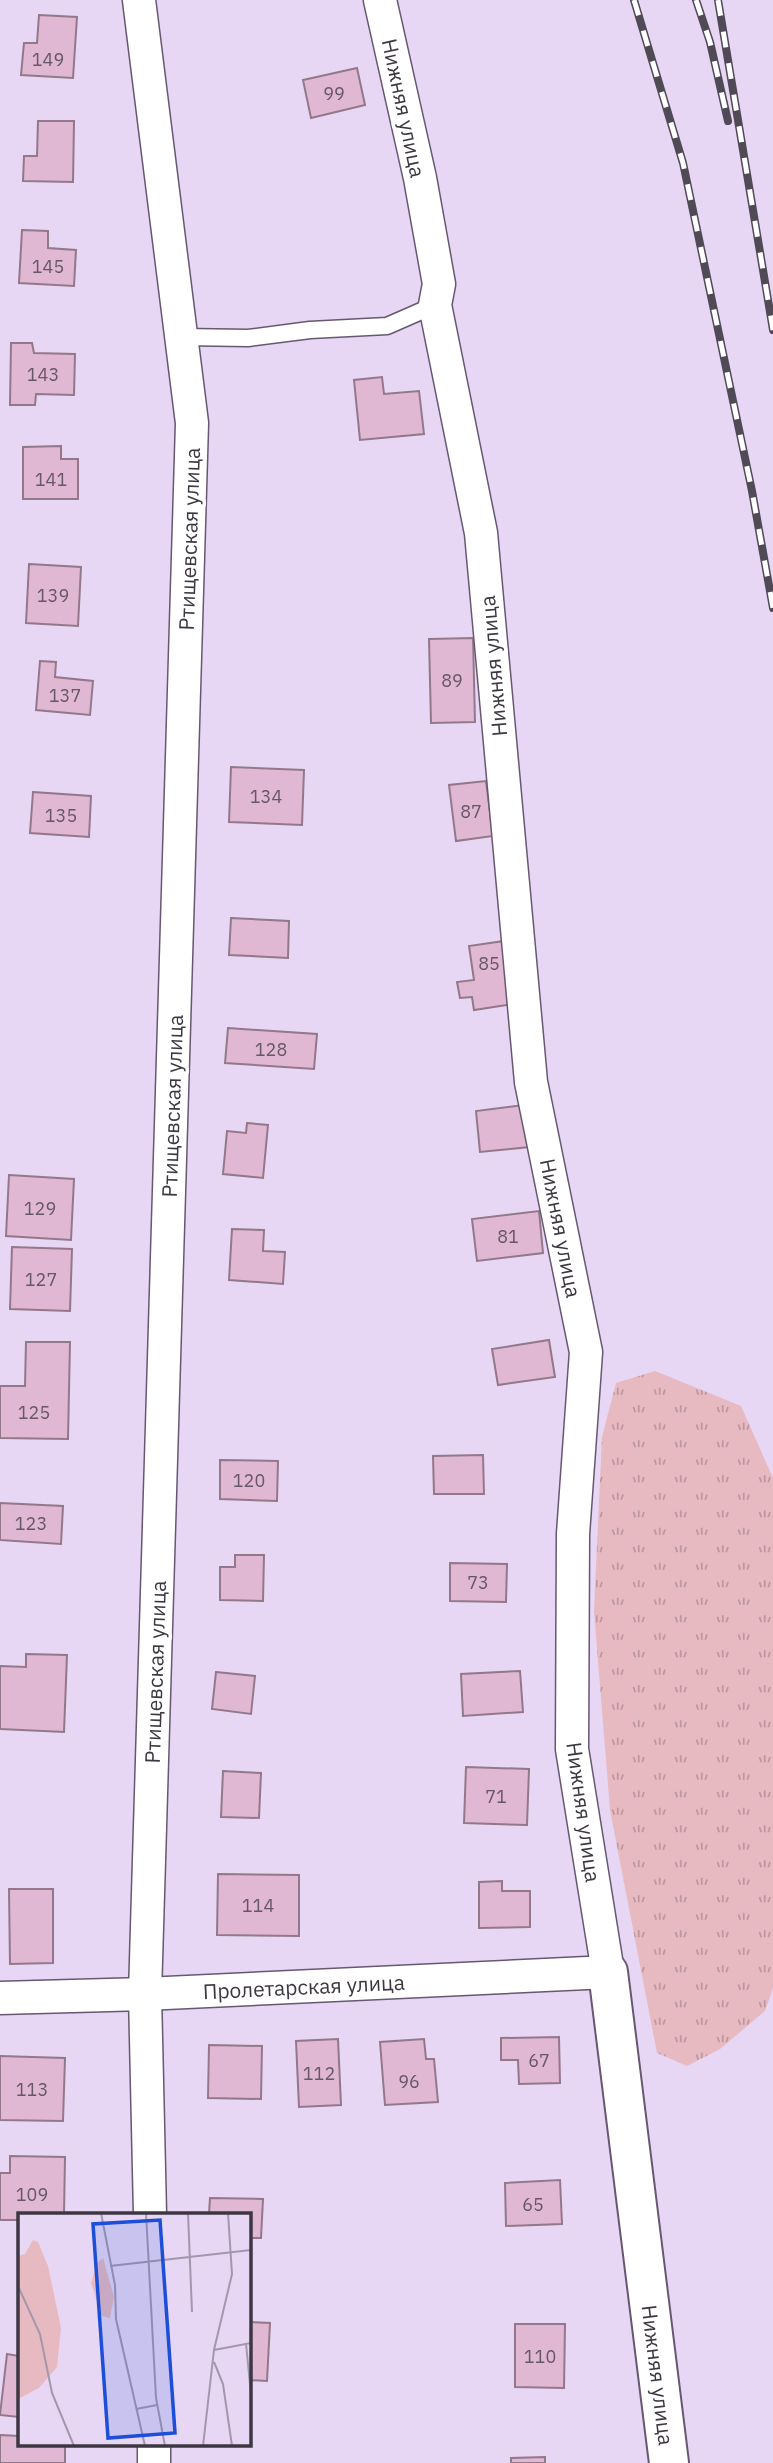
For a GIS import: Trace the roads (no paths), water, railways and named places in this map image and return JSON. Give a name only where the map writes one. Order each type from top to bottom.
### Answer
[{"type":"street","name":"Ртищевская улица","points":[[139,0],[192,423],[145,1994],[150,2213]]},
{"type":"street","name":"Нижняя улица","points":[[380,0],[420,178],[439,284],[435,304],[481,533],[531,1082],[586,1352],[573,1534],[572,1749],[608,1972],[669,2463]]},
{"type":"street","name":"Пролетарская улица","points":[[0,1997],[145,1994],[608,1972]]},
{"type":"lane","points":[[181,337],[248,338],[310,330],[387,326],[435,304]]},
{"type":"railway","points":[[634,0],[683,163],[752,491],[773,608]]},
{"type":"railway","points":[[696,0],[710,42],[728,121]]},
{"type":"railway","points":[[718,0],[773,330]]}]
